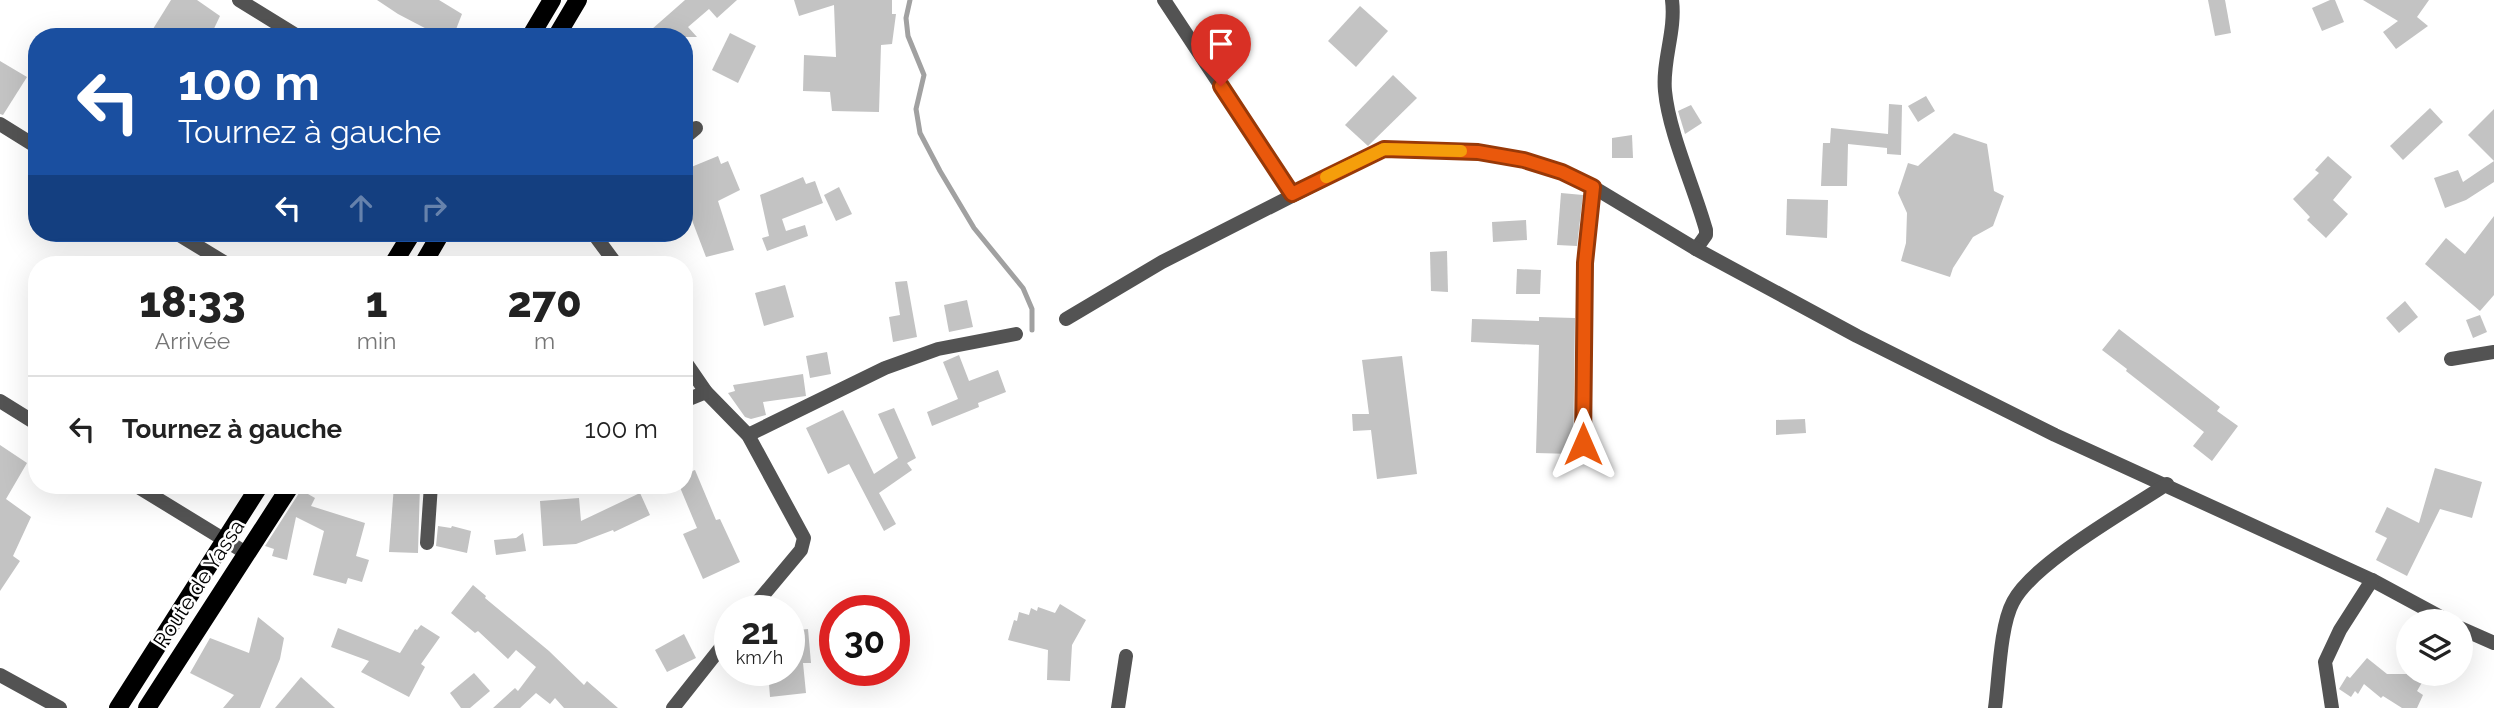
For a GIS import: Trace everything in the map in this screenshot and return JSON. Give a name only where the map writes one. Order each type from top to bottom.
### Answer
[{"type":"main road","points":[[535,28],[552,0]]},
{"type":"main road","points":[[561,28],[578,0]]},
{"type":"main road","name":"Route de Yassa","points":[[118,708],[255,494]]},
{"type":"main road","name":"Route de Yassa","points":[[147,708],[285,494]]},
{"type":"street","points":[[239,0],[284,28]]},
{"type":"street","points":[[1164,0],[1292,194]]},
{"type":"street","points":[[1672,0],[1674,19],[1665,89],[1670,118],[1706,230],[1706,235],[1696,249]]},
{"type":"street","points":[[0,124],[28,141]]},
{"type":"street","points":[[1066,319],[1163,262],[1384,149],[1478,152],[1524,160],[1562,172],[1593,187],[1696,249],[1882,348],[2055,435],[2372,580],[2426,609]]},
{"type":"street","points":[[1583,444],[1585,263],[1593,187]]},
{"type":"street","points":[[191,242],[214,256]]},
{"type":"street","points":[[748,435],[885,368],[938,349],[1016,334]]},
{"type":"street","points":[[2451,359],[2494,352]]},
{"type":"street","points":[[693,373],[706,392],[748,435],[804,538],[801,550],[763,595]]},
{"type":"street","points":[[693,397],[706,392]]},
{"type":"street","points":[[0,401],[28,418]]},
{"type":"street","points":[[1995,708],[2006,627],[2012,603],[2024,585],[2052,561],[2167,484]]},
{"type":"street","points":[[150,494],[246,553]]},
{"type":"street","points":[[427,543],[430,494]]},
{"type":"street","points":[[2332,708],[2325,663],[2340,630],[2372,580]]},
{"type":"street","points":[[2473,634],[2494,643]]},
{"type":"street","points":[[673,708],[714,656]]},
{"type":"street","points":[[1118,708],[1126,656]]},
{"type":"street","points":[[0,675],[60,708]]},
{"type":"building","points":[[171,0],[197,0],[220,16],[214,28],[154,28]]},
{"type":"building","points":[[377,0],[439,0],[462,14],[457,28],[425,28]]},
{"type":"building","points":[[685,0],[737,0],[717,18],[709,9],[689,28],[653,28]]},
{"type":"building","points":[[794,0],[892,0],[892,14],[896,14],[892,44],[881,45],[879,112],[832,111],[830,92],[803,91],[804,55],[836,57],[834,5],[799,16]]},
{"type":"building","points":[[2208,0],[2225,0],[2231,33],[2215,36]]},
{"type":"building","points":[[2335,0],[2344,22],[2322,31],[2312,8]]},
{"type":"building","points":[[2363,0],[2429,0],[2417,17],[2428,26],[2396,49],[2383,32],[2398,21]]},
{"type":"building","points":[[1360,6],[1388,31],[1356,67],[1328,41]]},
{"type":"building","points":[[730,33],[756,46],[738,83],[712,70]]},
{"type":"building","points":[[0,61],[27,77],[3,115],[0,114]]},
{"type":"building","points":[[1393,75],[1417,98],[1368,146],[1345,125]]},
{"type":"building","points":[[1926,96],[1935,111],[1918,122],[1908,106]]},
{"type":"building","points":[[1889,104],[1902,105],[1901,155],[1887,154],[1887,148],[1848,144],[1847,186],[1821,186],[1823,143],[1830,143],[1831,128],[1888,134]]},
{"type":"building","points":[[1691,105],[1702,123],[1685,134],[1678,111]]},
{"type":"building","points":[[2430,108],[2443,122],[2403,160],[2390,146]]},
{"type":"building","points":[[2494,109],[2494,161],[2468,135]]},
{"type":"building","points":[[1954,133],[1987,144],[1994,191],[2004,196],[1993,226],[1973,237],[1950,277],[1901,261],[1906,243],[1907,213],[1898,193],[1908,163],[1918,166]]},
{"type":"building","points":[[1632,135],[1633,158],[1612,158],[1612,138]]},
{"type":"building","points":[[718,156],[721,164],[728,161],[740,190],[718,201],[734,250],[706,257],[693,223],[693,166]]},
{"type":"building","points":[[2328,156],[2352,177],[2333,200],[2348,214],[2326,238],[2307,220],[2310,217],[2293,199],[2319,173],[2315,170]]},
{"type":"building","points":[[2494,161],[2494,182],[2466,200],[2445,208],[2434,178],[2458,170],[2463,182]]},
{"type":"building","points":[[803,177],[806,184],[815,181],[823,203],[782,219],[786,231],[805,225],[808,236],[767,251],[762,238],[769,236],[760,195]]},
{"type":"building","points":[[839,187],[852,214],[836,221],[824,195]]},
{"type":"building","points":[[1561,193],[1583,195],[1577,246],[1557,245]]},
{"type":"building","points":[[1787,199],[1828,200],[1827,238],[1786,235]]},
{"type":"building","points":[[2494,216],[2494,295],[2480,311],[2425,264],[2446,238],[2465,254]]},
{"type":"building","points":[[1526,220],[1527,240],[1493,242],[1492,222]]},
{"type":"building","points":[[1447,251],[1448,292],[1431,291],[1430,252]]},
{"type":"building","points":[[1517,269],[1541,270],[1540,294],[1516,294]]},
{"type":"building","points":[[907,281],[917,337],[893,342],[889,317],[900,315],[895,282]]},
{"type":"building","points":[[785,285],[794,317],[764,326],[755,293]]},
{"type":"building","points":[[967,300],[973,327],[949,332],[944,305]]},
{"type":"building","points":[[2405,301],[2418,317],[2399,333],[2386,318]]},
{"type":"building","points":[[2480,315],[2487,332],[2473,338],[2466,320]]},
{"type":"building","points":[[1539,317],[1575,318],[1573,454],[1536,453],[1539,345],[1471,342],[1472,319],[1539,321]]},
{"type":"building","points":[[2119,329],[2220,407],[2217,411],[2238,426],[2212,461],[2193,446],[2204,432],[2102,350]]},
{"type":"building","points":[[827,352],[831,374],[810,378],[806,356]]},
{"type":"building","points":[[959,355],[969,381],[998,370],[1006,392],[978,403],[979,407],[932,426],[927,412],[958,399],[943,362]]},
{"type":"building","points":[[1402,356],[1417,474],[1377,479],[1371,430],[1353,431],[1352,414],[1369,414],[1362,360]]},
{"type":"building","points":[[803,374],[806,396],[763,402],[766,415],[751,419],[745,417],[728,393],[735,391],[733,385]]},
{"type":"building","points":[[894,408],[916,458],[907,463],[912,470],[879,493],[896,524],[884,531],[849,464],[828,474],[806,428],[843,410],[874,474],[898,458],[878,414]]},
{"type":"building","points":[[1805,419],[1806,433],[1776,435],[1776,420]]},
{"type":"building","points":[[0,445],[27,463],[6,499],[31,517],[13,556],[20,561],[0,591]]},
{"type":"building","points":[[2435,468],[2482,482],[2472,518],[2440,509],[2407,576],[2376,560],[2387,538],[2375,532],[2387,507],[2419,523]]},
{"type":"building","points":[[695,470],[716,520],[720,519],[740,562],[703,579],[683,534],[697,528],[683,494],[693,494]]},
{"type":"building","points":[[298,494],[308,494],[315,498],[311,506],[365,523],[356,556],[369,560],[362,582],[348,578],[346,584],[313,575],[324,531],[296,517],[287,560],[272,556],[274,549],[265,546]]},
{"type":"building","points":[[393,494],[420,494],[418,553],[389,552]]},
{"type":"building","points":[[638,494],[640,494],[650,515],[614,532],[613,530],[576,544],[543,546],[540,501],[579,498],[581,521]]},
{"type":"building","points":[[438,526],[471,531],[467,553],[436,546]]},
{"type":"building","points":[[523,533],[526,551],[496,555],[494,540],[516,538]]},
{"type":"building","points":[[473,585],[584,685],[587,681],[618,708],[564,708],[555,698],[550,704],[536,693],[520,708],[493,708],[515,688],[518,691],[536,667],[516,650],[508,659],[478,631],[475,633],[451,613]]},
{"type":"building","points":[[1060,604],[1086,620],[1072,645],[1070,681],[1047,680],[1048,650],[1008,640],[1019,612],[1029,615],[1031,608],[1037,611],[1038,607],[1055,613]]},
{"type":"building","points":[[258,617],[284,638],[280,659],[260,708],[223,708],[234,695],[190,673],[210,638],[249,653]]},
{"type":"building","points":[[421,625],[440,637],[421,664],[425,667],[409,697],[361,672],[369,661],[331,647],[338,628],[400,653],[415,629]]},
{"type":"building","points":[[805,629],[808,629],[811,663],[805,663]]},
{"type":"building","points":[[684,634],[696,658],[667,672],[655,650]]},
{"type":"building","points":[[2367,658],[2387,674],[2396,674],[2396,686],[2420,686],[2417,691],[2423,695],[2417,708],[2402,708],[2383,696],[2381,698],[2364,684],[2358,694],[2355,691],[2351,697],[2339,689],[2347,676],[2350,678]]},
{"type":"building","points":[[474,673],[490,691],[470,708],[461,708],[450,693]]},
{"type":"building","points":[[301,677],[312,687],[335,708],[275,708]]},
{"type":"building","points":[[805,683],[806,693],[770,697],[769,686],[805,686]]},
{"type":"waterway","points":[[910,0],[906,18],[908,36],[924,75],[916,109],[920,133],[974,228],[1023,288],[1032,309],[1032,330]]},
{"type":"slow traffic","points":[[1326,177],[1384,149],[1461,151]]},
{"type":"route","points":[[1221,86],[1292,194],[1384,149],[1478,152],[1524,160],[1562,172],[1593,187],[1585,263],[1583,444]]}]
